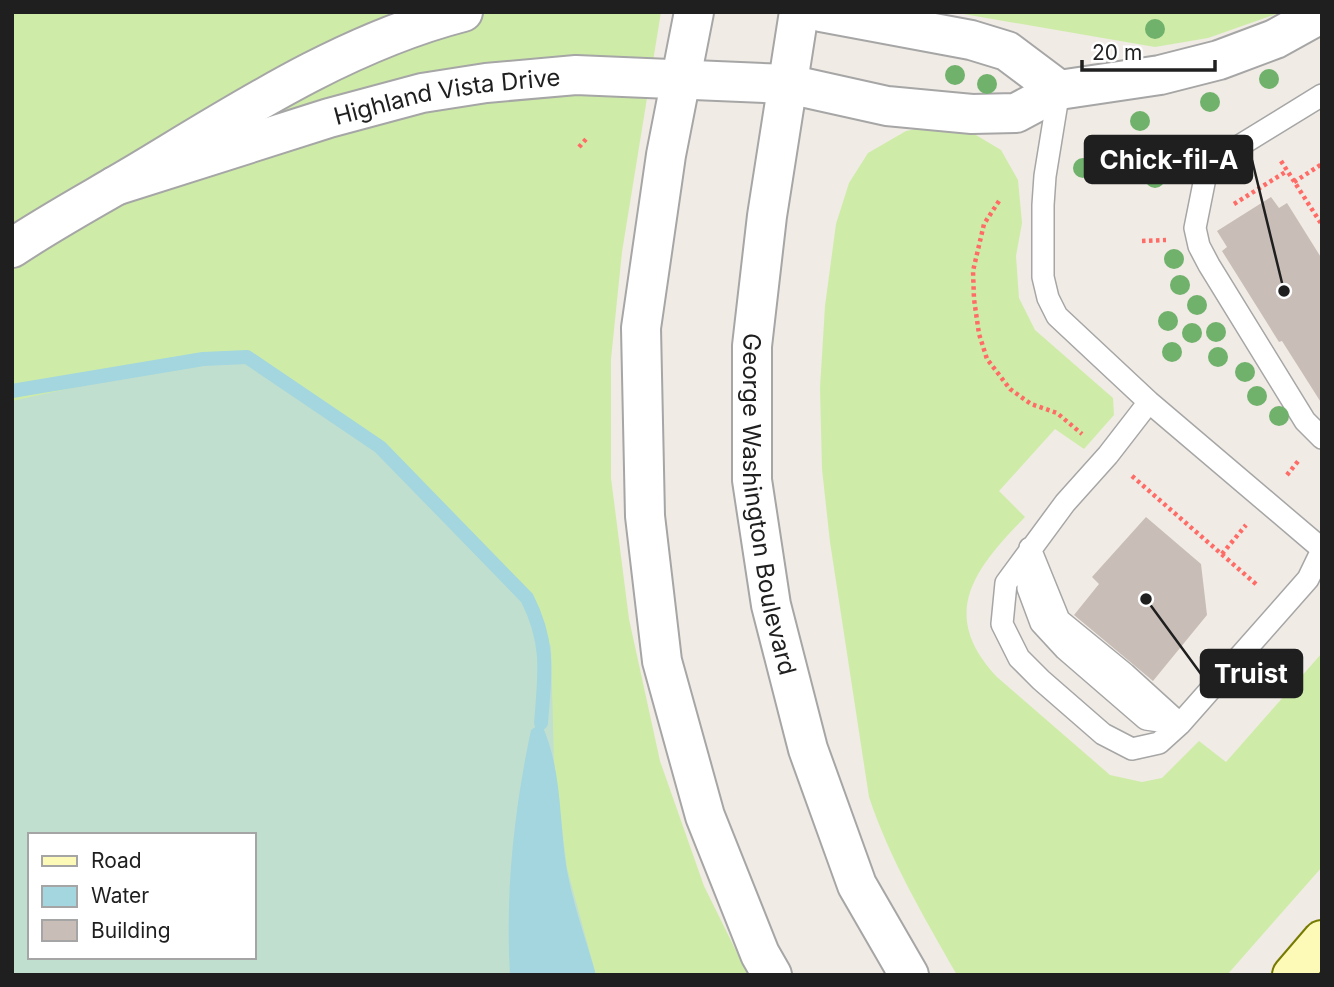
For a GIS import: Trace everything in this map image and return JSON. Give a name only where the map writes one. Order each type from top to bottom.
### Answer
[{"type":"main road","points":[[1292,975],[1322,940]]},
{"type":"street","name":"Highland Vista Drive","points":[[12,248],[62,215],[116,186],[246,106],[352,53],[419,24],[463,12]]},
{"type":"street","points":[[694,12],[666,155],[641,328],[645,516],[662,661],[705,816],[772,975]]},
{"type":"street","name":"George Washington Boulevard","points":[[799,12],[767,216],[752,346],[752,480],[771,605],[808,749],[858,885],[909,975]]},
{"type":"street","points":[[821,12],[971,40],[1007,51],[1059,90]]},
{"type":"street","name":"Highland Vista Drive","points":[[116,186],[329,118],[422,93],[486,83],[576,75],[789,84],[887,106],[972,114],[1016,113],[1059,90],[1160,75],[1219,60],[1275,39],[1322,13]]},
{"type":"lane","points":[[1059,90],[1045,176],[1043,277],[1048,298],[1057,316],[1149,402],[1322,549],[1308,579],[1180,724],[1159,743],[1132,749],[1103,734],[1019,658],[1002,624],[1006,583],[1065,503],[1108,455],[1149,402]]},
{"type":"lane","points":[[1322,95],[1218,159],[1205,178],[1196,215],[1195,234],[1209,265],[1305,421],[1322,438]]},
{"type":"lane","points":[[1030,548],[1028,588],[1041,623],[1065,649],[1146,719],[1180,724]]},
{"type":"path","points":[[1262,132],[1322,225]]},
{"type":"path","points":[[579,147],[587,138]]},
{"type":"path","points":[[1294,181],[1322,164]]},
{"type":"green space","points":[[12,12],[661,12],[622,252],[611,359],[611,478],[629,619],[660,761],[704,886],[748,975],[12,975]]},
{"type":"green space","points":[[952,12],[1282,12],[1208,38],[1155,47]]},
{"type":"green space","points":[[936,125],[971,132],[1001,150],[1018,180],[1022,223],[1016,256],[1019,298],[1035,330],[1113,398],[1114,415],[1084,449],[1055,429],[999,491],[1025,517],[992,555],[970,592],[967,612],[969,632],[979,654],[997,677],[1110,775],[1142,782],[1162,778],[1199,741],[1226,762],[1322,653],[1322,867],[1227,975],[957,975],[897,866],[869,797],[830,542],[822,469],[820,388],[825,306],[836,224],[849,183],[868,153],[906,131]]},
{"type":"green space","points":[[247,357],[380,447],[527,598],[551,646],[554,762],[567,868],[596,975],[12,975],[12,401],[203,359]]},
{"type":"water","points":[[541,723],[553,757],[564,847],[575,907],[596,975],[510,975],[510,883],[516,821],[531,730]]},
{"type":"building","points":[[1271,197],[1279,208],[1287,203],[1322,259],[1322,404],[1222,251],[1227,247],[1217,231]]},
{"type":"building","points":[[1146,517],[1201,564],[1207,615],[1153,681],[1074,615],[1099,584],[1092,577]]},
{"type":"waterway","points":[[12,391],[203,359],[247,357],[380,447],[527,598],[543,644],[541,723]]},
{"type":"place","name":"Chick-fil-A","points":[[1284,291]]},
{"type":"place","name":"Truist","points":[[1146,599]]}]
